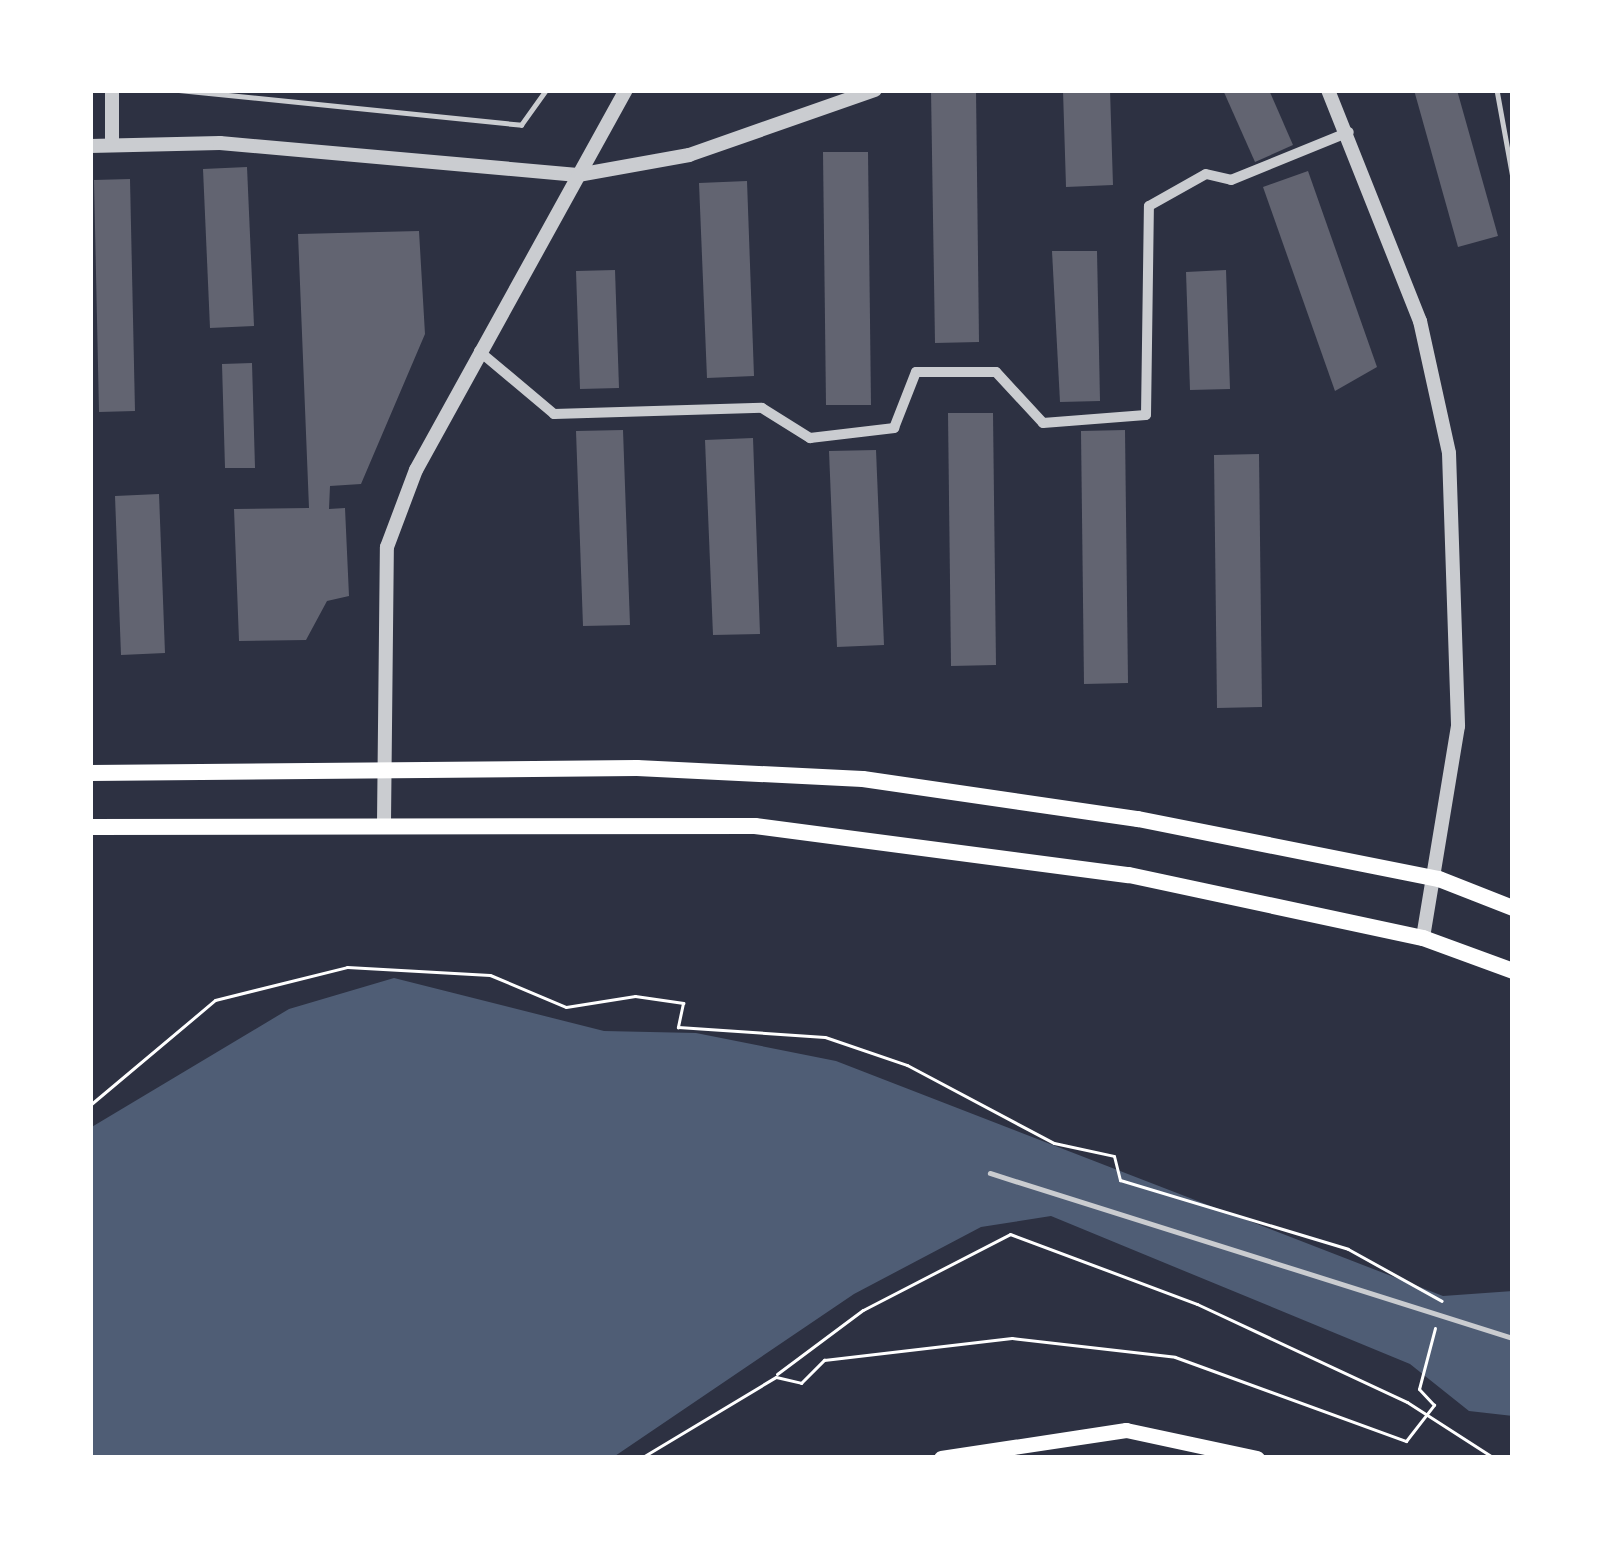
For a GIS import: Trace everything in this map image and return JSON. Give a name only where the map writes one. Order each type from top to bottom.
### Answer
[{"type":"main road","points":[[90,773],[387,770],[863,779],[1439,879],[1513,908]]},
{"type":"main road","points":[[90,826],[384,822],[755,826],[1129,874],[1423,938],[1513,971]]},
{"type":"main road","points":[[941,1458],[1126,1430],[1257,1458]]},
{"type":"street","points":[[112,90],[112,144]]},
{"type":"street","points":[[384,822],[387,547],[479,351],[626,90]]},
{"type":"street","points":[[90,146],[578,176],[709,149],[874,90]]},
{"type":"street","points":[[1330,91],[1420,321],[1449,453],[1458,726],[1439,879],[1423,938]]},
{"type":"street","points":[[479,351],[554,414],[762,408],[810,438],[894,428],[916,372],[996,373],[1043,423],[1146,415],[1149,206],[1206,174],[1231,180],[1349,132]]},
{"type":"lane","points":[[179,90],[520,124],[546,90]]},
{"type":"lane","points":[[1496,90],[1513,178]]},
{"type":"lane","points":[[990,1174],[1513,1338]]},
{"type":"path","points":[[90,1105],[214,1000],[265,983],[295,987],[347,967],[490,975],[566,1007],[635,996],[683,1003],[678,1027],[825,1037],[998,1105],[1054,1143],[1114,1156],[1120,1180],[1348,1250],[1384,1277],[1443,1296],[1419,1389],[1434,1405],[1406,1441],[1175,1357],[1012,1338],[824,1360],[801,1383],[766,1383]]},
{"type":"path","points":[[641,1458],[766,1383],[863,1310],[1010,1234],[1197,1304],[1427,1415],[1494,1458]]},
{"type":"water","points":[[394,978],[604,1031],[696,1033],[836,1061],[1443,1296],[1513,1291],[1513,1416],[1469,1411],[1410,1364],[1051,1216],[981,1227],[854,1294],[612,1458],[90,1458],[90,1128],[289,1009]]},
{"type":"building","points":[[931,90],[976,90],[979,342],[935,343]]},
{"type":"building","points":[[1063,90],[1110,90],[1113,185],[1066,187]]},
{"type":"building","points":[[1223,90],[1269,90],[1293,145],[1255,162]]},
{"type":"building","points":[[1414,90],[1457,90],[1498,236],[1458,247]]},
{"type":"building","points":[[823,152],[868,152],[871,405],[826,405]]},
{"type":"building","points":[[247,167],[254,326],[210,328],[203,169]]},
{"type":"building","points":[[1308,171],[1377,367],[1335,391],[1263,187]]},
{"type":"building","points":[[130,179],[135,411],[99,412],[94,180]]},
{"type":"building","points":[[747,181],[754,376],[707,378],[699,183]]},
{"type":"building","points":[[419,231],[425,334],[361,484],[330,486],[329,509],[345,508],[349,596],[327,601],[306,640],[239,641],[234,509],[309,508],[298,234]]},
{"type":"building","points":[[1052,251],[1097,251],[1100,401],[1060,402]]},
{"type":"building","points":[[615,270],[619,388],[580,389],[576,271]]},
{"type":"building","points":[[1226,270],[1230,389],[1190,390],[1186,272]]},
{"type":"building","points":[[252,363],[255,468],[225,468],[222,364]]},
{"type":"building","points":[[948,413],[993,413],[996,665],[951,666]]},
{"type":"building","points":[[623,430],[630,625],[583,626],[576,431]]},
{"type":"building","points":[[1125,430],[1128,683],[1084,684],[1081,431]]},
{"type":"building","points":[[753,438],[760,634],[713,635],[705,440]]},
{"type":"building","points":[[876,450],[884,645],[837,647],[829,451]]},
{"type":"building","points":[[1259,454],[1262,707],[1217,708],[1214,455]]},
{"type":"building","points":[[159,494],[165,653],[121,655],[115,496]]}]
